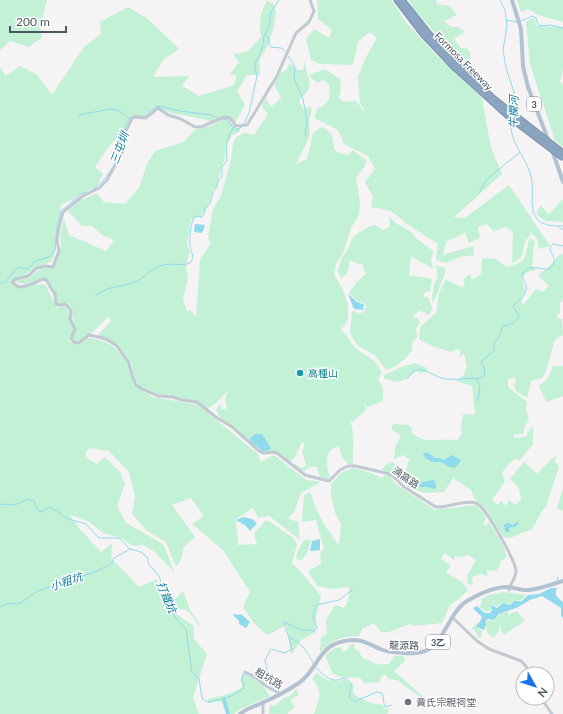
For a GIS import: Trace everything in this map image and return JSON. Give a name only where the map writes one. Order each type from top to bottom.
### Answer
[{"type":"highway","name":"Formosa Freeway","points":[[397,0],[423,34],[508,116],[563,158]]},
{"type":"highway","name":"Formosa Freeway","points":[[402,0],[456,66],[494,99],[563,153]]},
{"type":"main road","name":"3","points":[[513,0],[520,21],[524,73],[563,178]]},
{"type":"main road","name":"3","points":[[558,163],[563,182]]},
{"type":"main road","name":"3乙","points":[[243,714],[281,694],[304,679],[322,654],[330,647],[350,641],[362,642],[388,652],[423,652],[429,649],[436,642],[459,607],[470,599],[492,589],[528,590],[562,582]]},
{"type":"main road","name":"3乙","points":[[240,714],[247,709],[263,704]]},
{"type":"street","name":"湳窩路","points":[[310,0],[314,11],[309,22],[296,33],[277,76],[247,125],[236,126],[230,118],[224,117],[206,125],[195,127],[181,119],[168,115],[158,108],[146,118],[132,118],[124,135],[121,154],[107,180],[99,188],[83,196],[63,212],[58,232],[57,243],[59,251],[54,266],[37,268],[28,276],[16,279],[12,282],[17,286],[22,287],[33,284],[40,279],[45,279],[48,282],[50,289],[55,293],[56,304],[59,306],[66,304],[71,311],[70,319],[74,329],[72,341],[76,343],[87,336],[92,335],[108,340],[119,348],[130,363],[131,373],[136,385],[148,393],[158,396],[173,397],[197,402],[217,418],[231,426],[245,440],[262,453],[277,453],[289,464],[309,477],[329,481],[344,467],[355,466],[390,474],[404,487],[436,507],[477,503],[482,508],[496,530],[514,562],[516,571],[515,577],[509,589]]},
{"type":"street","points":[[453,617],[477,641],[521,662],[526,666]]},
{"type":"street","name":"粗坑路","points":[[246,673],[281,694]]},
{"type":"street","points":[[263,704],[263,714]]},
{"type":"green space","points":[[0,0],[47,0],[40,27],[42,38],[28,47],[10,41],[0,50]]},
{"type":"green space","points":[[317,0],[391,0],[406,22],[435,54],[482,98],[491,148],[502,174],[454,217],[465,218],[509,185],[550,246],[538,249],[537,240],[531,233],[525,242],[521,257],[512,263],[513,231],[506,227],[493,231],[486,224],[478,227],[480,238],[469,243],[465,233],[446,242],[443,255],[473,246],[474,255],[460,257],[446,263],[436,260],[438,244],[407,224],[391,211],[371,207],[373,197],[365,182],[375,169],[368,156],[344,144],[338,130],[314,118],[318,108],[326,104],[329,99],[329,84],[323,80],[318,83],[309,75],[325,69],[340,79],[341,87],[339,99],[344,102],[356,101],[365,112],[360,103],[358,77],[365,59],[377,38],[370,32],[358,41],[353,65],[320,64],[311,60],[306,39],[314,29],[329,38],[332,30],[318,19]]},
{"type":"green space","points":[[409,0],[436,0],[437,4],[450,6],[457,15],[444,21],[451,27],[458,27],[465,32],[454,39],[461,48],[466,48],[470,52],[470,67],[458,58],[442,41],[414,9]]},
{"type":"green space","points":[[517,0],[563,0],[563,22],[538,15],[528,9],[521,12]]},
{"type":"green space","points":[[267,1],[274,4],[276,13],[274,26],[267,47],[259,61],[260,75],[247,75],[237,91],[245,105],[235,123],[230,116],[221,117],[211,121],[172,113],[155,107],[145,115],[130,117],[120,134],[107,149],[95,167],[103,174],[97,186],[61,205],[57,240],[52,261],[14,280],[15,285],[30,286],[45,284],[57,308],[67,305],[70,322],[74,330],[68,341],[80,345],[88,338],[108,343],[116,349],[129,365],[128,371],[137,387],[153,397],[198,405],[258,454],[260,462],[274,455],[306,480],[321,482],[301,493],[294,512],[288,518],[298,522],[300,540],[269,516],[258,518],[253,508],[236,519],[238,545],[257,544],[254,534],[265,521],[269,521],[293,538],[297,544],[292,563],[321,596],[315,622],[316,632],[301,640],[291,655],[287,625],[267,635],[255,624],[243,607],[250,592],[223,550],[192,524],[204,516],[191,498],[172,505],[195,537],[184,547],[181,560],[176,567],[166,542],[147,531],[132,514],[135,497],[129,472],[109,451],[89,448],[85,454],[88,459],[97,464],[105,457],[120,472],[125,484],[117,506],[126,523],[163,544],[175,573],[155,552],[143,545],[133,546],[121,538],[103,533],[88,521],[70,515],[78,527],[101,552],[112,543],[111,558],[139,587],[157,579],[165,607],[193,625],[194,639],[207,654],[193,698],[199,714],[0,714],[0,67],[6,76],[20,66],[37,75],[52,95],[84,47],[101,34],[100,22],[128,7],[148,19],[179,49],[164,59],[153,77],[189,76],[182,86],[199,96],[234,85],[237,76],[230,74],[239,62],[233,54],[247,52],[261,37],[261,18]]},
{"type":"green space","points":[[532,18],[536,20],[535,24],[537,26],[563,27],[563,70],[560,81],[563,85],[563,147],[555,141],[530,64],[526,22]]},
{"type":"green space","points":[[305,61],[309,79],[309,88],[299,101],[304,110],[310,106],[312,109],[309,121],[310,133],[296,164],[307,159],[313,133],[322,127],[330,133],[333,139],[334,149],[337,152],[348,155],[353,150],[366,160],[365,166],[356,178],[360,202],[359,215],[351,228],[344,251],[336,264],[334,274],[343,290],[348,305],[348,319],[341,330],[360,352],[372,359],[377,364],[382,373],[378,379],[383,389],[383,401],[368,407],[364,404],[366,410],[355,420],[350,422],[353,432],[353,464],[348,464],[342,457],[339,446],[333,449],[327,457],[327,467],[330,477],[327,479],[320,477],[317,467],[310,467],[304,471],[294,467],[293,463],[302,468],[306,465],[302,452],[305,444],[303,442],[301,443],[296,456],[289,462],[280,454],[263,452],[221,420],[216,410],[220,404],[222,409],[227,409],[225,397],[229,390],[216,403],[207,409],[198,401],[153,394],[139,386],[132,373],[132,364],[119,347],[97,336],[111,321],[108,317],[89,335],[76,342],[72,339],[76,329],[73,322],[71,307],[68,302],[59,305],[56,303],[48,282],[41,281],[25,284],[17,282],[17,280],[28,278],[42,268],[51,266],[59,256],[61,246],[60,235],[64,219],[69,235],[106,251],[114,240],[102,235],[92,226],[82,226],[68,211],[78,202],[97,193],[104,202],[125,204],[139,188],[147,164],[155,151],[183,142],[195,130],[210,126],[223,119],[229,121],[235,128],[240,128],[240,131],[232,135],[226,145],[224,161],[216,188],[212,191],[208,206],[202,215],[191,220],[187,245],[190,251],[186,265],[188,279],[183,299],[187,312],[190,310],[196,317],[200,259],[211,243],[208,238],[213,209],[221,196],[231,160],[233,144],[236,137],[244,133],[254,135],[268,114],[263,108],[262,104],[266,99],[271,107],[281,98],[274,84],[281,72],[287,70],[289,63],[298,70],[303,70]]},
{"type":"green space","points":[[563,199],[563,222],[545,221],[537,215],[537,210],[541,206],[549,214]]},
{"type":"green space","points":[[389,216],[396,223],[413,233],[416,238],[433,251],[431,259],[433,269],[411,256],[409,275],[432,279],[430,291],[424,293],[423,297],[428,297],[432,308],[430,314],[428,315],[419,311],[412,317],[417,318],[420,322],[416,329],[417,337],[412,344],[412,350],[405,359],[394,367],[386,370],[376,356],[357,345],[350,333],[352,312],[354,311],[359,314],[365,311],[366,304],[357,301],[349,293],[357,282],[366,274],[362,264],[350,260],[347,274],[341,278],[338,272],[341,259],[347,251],[353,237],[368,227],[376,225],[383,230],[390,227]]},
{"type":"green space","points":[[530,239],[535,242],[532,266],[535,267],[535,271],[527,272],[522,278],[525,292],[521,302],[524,304],[536,289],[543,292],[549,286],[538,275],[549,267],[560,254],[563,255],[563,300],[560,303],[560,312],[556,318],[562,319],[563,335],[557,338],[554,342],[547,368],[542,378],[531,381],[527,398],[517,392],[514,386],[516,381],[514,377],[508,379],[508,387],[527,402],[526,410],[529,419],[523,434],[514,434],[514,438],[525,437],[533,426],[533,444],[520,460],[515,459],[507,465],[502,473],[505,481],[492,500],[497,505],[501,501],[506,506],[509,500],[516,505],[521,499],[519,488],[510,479],[524,462],[537,474],[556,455],[555,462],[559,466],[546,507],[532,529],[510,538],[503,537],[487,511],[474,498],[471,490],[453,478],[444,492],[424,493],[409,487],[389,472],[382,470],[385,465],[393,462],[401,471],[407,469],[408,461],[411,460],[403,455],[394,459],[395,447],[401,435],[391,430],[393,424],[408,425],[412,428],[411,432],[419,438],[457,441],[462,434],[461,428],[463,414],[475,415],[472,386],[456,381],[463,376],[467,366],[464,354],[459,357],[460,351],[458,349],[451,352],[432,346],[419,339],[420,327],[436,313],[439,293],[446,279],[460,287],[465,286],[463,280],[470,274],[472,280],[481,274],[482,258],[496,259],[507,267],[518,264],[524,259]]},
{"type":"green space","points":[[436,265],[445,268],[445,274],[433,303],[432,297],[434,284],[438,277]]},
{"type":"green space","points":[[415,363],[427,368],[427,372],[421,373],[417,371],[399,382],[384,378],[384,375]]},
{"type":"green space","points":[[553,366],[563,366],[563,396],[546,402],[539,386],[549,377]]},
{"type":"green space","points":[[353,468],[382,478],[385,475],[390,477],[397,485],[435,510],[476,505],[486,518],[483,524],[486,526],[489,522],[502,543],[507,557],[502,560],[497,571],[487,570],[487,576],[481,574],[472,577],[473,585],[468,584],[467,576],[476,560],[467,554],[464,557],[455,556],[454,560],[444,553],[441,559],[451,565],[446,573],[462,582],[468,590],[450,605],[442,623],[413,626],[410,624],[389,632],[381,632],[374,623],[362,629],[359,636],[347,637],[333,641],[320,652],[321,638],[327,633],[326,620],[335,605],[344,608],[346,606],[349,587],[334,589],[317,586],[308,571],[321,564],[320,552],[324,549],[316,520],[302,522],[304,495],[310,492],[322,520],[339,545],[341,524],[335,513],[331,495],[331,484],[342,472]]},
{"type":"green space","points":[[563,491],[563,511],[557,508]]},
{"type":"green space","points":[[304,540],[311,540],[307,553],[301,561],[296,559],[297,553]]},
{"type":"green space","points":[[183,591],[190,610],[200,625],[199,626],[188,611],[176,609],[171,603]]},
{"type":"green space","points":[[505,592],[526,595],[521,600],[513,601],[509,604],[502,603],[497,607],[492,604],[491,610],[487,612],[479,606],[482,603],[481,599],[489,595]]},
{"type":"green space","points":[[517,611],[525,621],[504,635],[501,631],[500,622],[499,632],[494,638],[489,634],[486,628],[487,620],[494,621],[502,613],[509,613],[508,617],[506,618],[509,617],[510,614]]},
{"type":"green space","points":[[476,624],[482,631],[481,638],[478,638],[477,634],[472,628]]},
{"type":"green space","points":[[354,644],[355,650],[358,650],[363,659],[367,659],[376,664],[389,664],[394,656],[403,656],[406,660],[394,671],[424,697],[424,700],[397,680],[388,679],[386,675],[381,676],[380,682],[364,683],[360,678],[343,677],[332,672],[325,656],[333,649],[341,647],[342,651],[346,651],[350,645]]},
{"type":"green space","points":[[243,673],[261,684],[270,696],[240,709],[234,714],[226,714],[221,701],[208,703],[208,699],[222,696],[240,689],[243,686],[240,681]]},
{"type":"green space","points":[[316,673],[323,678],[333,681],[345,679],[354,686],[353,693],[356,696],[382,705],[385,709],[390,709],[387,714],[314,714],[319,696],[318,688],[312,679]]},
{"type":"green space","points":[[296,689],[299,695],[290,700],[295,707],[289,712],[288,710],[288,714],[269,714],[269,708],[271,705],[275,706],[283,698],[290,696]]},
{"type":"water","points":[[195,224],[205,225],[201,233],[194,231]]},
{"type":"water","points":[[348,294],[357,302],[365,305],[363,307],[364,310],[354,309]]},
{"type":"water","points":[[255,434],[262,434],[271,448],[269,450],[263,451],[251,442],[250,438]]},
{"type":"water","points":[[427,452],[435,458],[444,460],[452,455],[461,460],[454,468],[441,462],[433,462],[425,458],[423,454]]},
{"type":"water","points":[[434,480],[436,483],[436,488],[433,489],[428,487],[415,487],[412,484]]},
{"type":"water","points":[[243,517],[252,519],[257,523],[250,531],[246,526],[236,520]]},
{"type":"water","points":[[517,522],[519,523],[515,527],[511,527],[509,529],[510,532],[505,531],[505,524],[508,523],[513,525]]},
{"type":"water","points":[[320,539],[320,550],[310,551],[312,541]]},
{"type":"water","points":[[551,588],[557,588],[557,596],[563,602],[563,618],[561,616],[561,608],[542,596],[499,614],[494,620],[486,620],[484,630],[477,627],[477,624],[480,622],[482,617],[473,608],[477,606],[485,613],[490,613],[492,610],[492,605],[497,608],[503,603],[510,605],[514,601],[522,601],[528,595],[539,594]]},
{"type":"water","points":[[241,614],[250,622],[246,628],[239,624],[239,621],[233,615]]},
{"type":"waterway","name":"三屯圳","points":[[244,124],[249,113],[257,76],[255,64],[262,49],[264,36],[269,27],[271,12],[279,0]]},
{"type":"waterway","name":"牛欄河","points":[[500,0],[505,10],[507,26],[503,50],[506,68],[514,92],[513,110]]},
{"type":"waterway","points":[[520,21],[533,16],[537,19],[539,26],[551,25],[563,28]]},
{"type":"waterway","points":[[506,20],[517,22]]},
{"type":"waterway","points":[[265,34],[269,38],[269,44],[271,47],[281,48],[285,51]]},
{"type":"waterway","points":[[288,56],[295,67],[294,78],[303,99],[307,121],[305,136]]},
{"type":"waterway","name":"三屯圳","points":[[134,116],[145,116],[157,106],[211,115],[217,118]]},
{"type":"waterway","points":[[78,115],[111,109],[119,111],[129,118]]},
{"type":"waterway","name":"三屯圳","points":[[92,190],[102,182],[111,171],[120,152],[125,127],[131,117]]},
{"type":"waterway","name":"三屯圳","points":[[222,119],[228,120],[232,126],[237,129],[242,127]]},
{"type":"waterway","name":"牛欄河","points":[[511,121],[511,129],[515,143],[529,169],[531,176],[532,204],[534,214],[542,223],[552,226],[563,226]]},
{"type":"waterway","points":[[96,295],[108,289],[137,281],[159,266],[166,264],[188,264],[192,261],[193,256],[190,247],[192,221],[195,216],[202,217],[205,209],[210,203],[218,181],[222,177],[222,167],[227,160],[227,143],[234,127]]},
{"type":"waterway","points":[[479,193],[487,179],[520,152]]},
{"type":"waterway","name":"三屯圳","points":[[7,280],[18,267],[28,269],[36,261],[49,257],[52,254],[55,250],[57,227],[61,211],[81,194],[87,192]]},
{"type":"waterway","name":"牛欄河","points":[[559,227],[563,230]]},
{"type":"waterway","points":[[407,379],[413,372],[419,369],[445,379],[479,379],[484,376],[485,370],[481,362],[494,351],[494,344],[499,337],[502,327],[514,323],[519,316],[513,306],[523,296],[526,290],[525,282],[522,276],[524,272],[529,268],[549,269],[554,263],[554,258],[550,247],[553,244],[563,246]]},
{"type":"waterway","name":"三屯圳","points":[[0,284],[6,281]]},
{"type":"waterway","points":[[477,379],[480,386],[478,401]]},
{"type":"waterway","name":"打鐵坑","points":[[0,505],[15,505],[28,499],[34,501],[37,509],[41,512],[50,507],[68,519],[86,524],[99,538],[119,538],[130,549],[141,552],[148,558],[148,563],[159,576],[172,612],[177,620],[186,629],[192,672],[199,679],[202,698],[207,702],[227,698],[236,694],[244,688],[242,675],[246,674]]},
{"type":"waterway","name":"小粗坑","points":[[0,607],[7,604],[20,603],[40,590],[97,571],[111,564],[114,558],[130,549]]},
{"type":"waterway","points":[[557,581],[558,577]]},
{"type":"waterway","points":[[289,638],[284,622],[299,629],[314,631],[317,628],[313,616],[316,605],[339,600],[352,590]]},
{"type":"waterway","points":[[251,674],[267,678],[268,675],[265,660],[271,649],[285,653],[292,649],[289,638],[301,645],[314,664]]},
{"type":"waterway","points":[[316,667],[331,680],[346,678],[352,684],[350,689],[351,700],[356,701],[377,692],[382,693],[385,707],[392,705]]},
{"type":"waterway","name":"打鐵坑","points":[[224,699],[228,714]]},
{"type":"place","name":"高種山","points":[[300,373]]},
{"type":"place","name":"黃氏宗親祠堂","points":[[408,702]]}]
